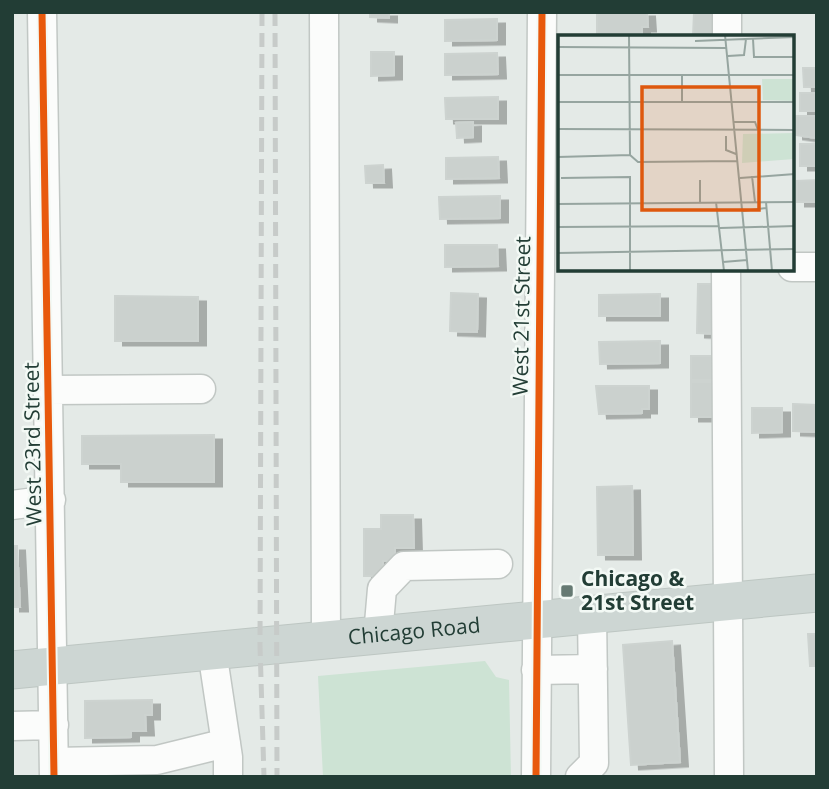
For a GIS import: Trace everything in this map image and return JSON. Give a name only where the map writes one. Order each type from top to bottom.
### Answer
[{"type":"main road","name":"Chicago Road","points":[[12,670],[817,593]]},
{"type":"street","name":"West 23rd Street","points":[[42,12],[54,769]]},
{"type":"street","points":[[324,12],[326,640]]},
{"type":"street","name":"West 21st Street","points":[[536,777],[542,12]]},
{"type":"street","points":[[727,12],[727,35]]},
{"type":"street","points":[[794,267],[817,267]]},
{"type":"street","points":[[726,271],[729,777]]},
{"type":"street","points":[[49,390],[201,389]]},
{"type":"street","points":[[12,505],[51,500]]},
{"type":"street","points":[[378,635],[382,589],[404,566],[498,564]]},
{"type":"street","points":[[580,777],[594,763],[592,614]]},
{"type":"street","points":[[212,651],[226,743],[228,777]]},
{"type":"street","points":[[536,670],[593,669]]},
{"type":"street","points":[[12,726],[54,725]]},
{"type":"street","points":[[54,769],[157,760],[226,743]]},
{"type":"green space","points":[[485,661],[496,677],[509,680],[511,777],[323,777],[318,676]]},
{"type":"building","points":[[370,12],[389,12],[389,18],[370,17]]},
{"type":"building","points":[[597,12],[647,12],[648,27],[642,27],[642,35],[597,35]]},
{"type":"building","points":[[694,12],[716,13],[715,35],[693,35]]},
{"type":"building","points":[[497,19],[497,40],[445,41],[445,20]]},
{"type":"building","points":[[371,52],[394,52],[394,75],[371,76]]},
{"type":"building","points":[[497,53],[498,74],[445,75],[445,54]]},
{"type":"building","points":[[803,68],[817,68],[817,87],[804,87]]},
{"type":"building","points":[[800,93],[817,93],[817,111],[800,111]]},
{"type":"building","points":[[498,97],[498,119],[446,119],[445,98]]},
{"type":"building","points":[[795,116],[817,116],[817,138],[795,135]]},
{"type":"building","points":[[473,122],[473,137],[457,138],[456,123]]},
{"type":"building","points":[[800,144],[817,144],[817,166],[800,166]]},
{"type":"building","points":[[498,157],[499,178],[446,179],[446,158]]},
{"type":"building","points":[[383,165],[384,183],[366,183],[365,166]]},
{"type":"building","points":[[817,180],[817,202],[797,202],[797,181]]},
{"type":"building","points":[[500,196],[500,218],[440,219],[439,197]]},
{"type":"building","points":[[445,245],[497,245],[498,266],[445,267]]},
{"type":"building","points":[[698,284],[720,284],[719,334],[697,333]]},
{"type":"building","points":[[451,293],[478,294],[477,332],[450,331]]},
{"type":"building","points":[[660,294],[660,316],[599,316],[599,295]]},
{"type":"building","points":[[115,296],[198,297],[198,341],[115,341]]},
{"type":"building","points":[[660,341],[660,363],[600,364],[599,342]]},
{"type":"building","points":[[691,356],[717,356],[717,380],[691,380]]},
{"type":"building","points":[[691,382],[717,382],[717,417],[691,417]]},
{"type":"building","points":[[596,386],[649,386],[649,409],[642,409],[642,413],[599,414]]},
{"type":"building","points":[[793,404],[817,405],[817,432],[793,431]]},
{"type":"building","points":[[752,408],[782,408],[782,432],[752,433]]},
{"type":"building","points":[[214,435],[214,482],[121,482],[121,464],[82,464],[82,436]]},
{"type":"building","points":[[632,486],[633,555],[598,555],[597,487]]},
{"type":"building","points":[[381,515],[413,515],[414,548],[395,548],[395,561],[383,561],[383,576],[364,576],[364,529],[381,529]]},
{"type":"building","points":[[12,546],[17,546],[20,607],[12,607]]},
{"type":"building","points":[[808,634],[817,634],[817,666],[810,666]]},
{"type":"building","points":[[672,641],[680,762],[631,765],[623,645]]},
{"type":"building","points":[[152,700],[152,715],[145,715],[146,731],[131,731],[131,737],[85,738],[85,701]]},
{"type":"railway","points":[[262,12],[260,646],[264,777]]},
{"type":"railway","points":[[275,12],[277,777]]},
{"type":"cycle path","points":[[42,12],[54,777]]},
{"type":"cycle path","points":[[536,777],[542,12]]},
{"type":"place","name":"Chicago & 21st Street","points":[[567,591]]}]
